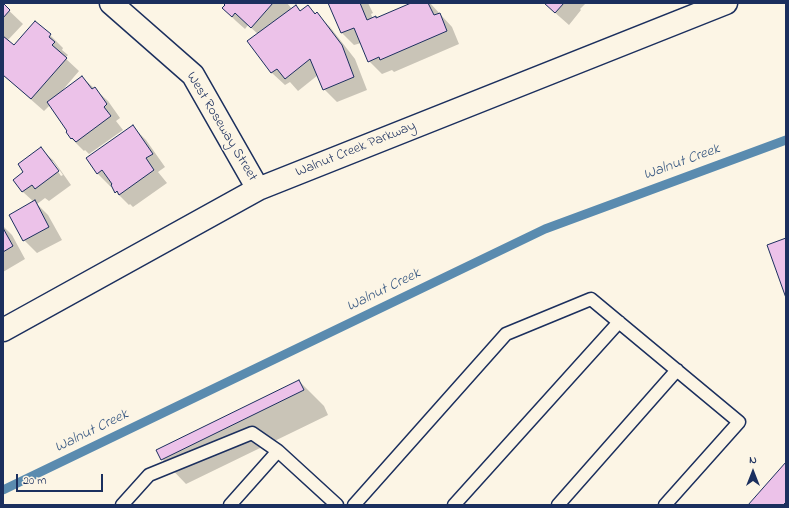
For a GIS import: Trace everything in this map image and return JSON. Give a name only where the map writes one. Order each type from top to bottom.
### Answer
[{"type":"street","name":"West Roseway Street","points":[[111,3],[193,75],[258,189]]},
{"type":"street","name":"Walnut Creek Parkway","points":[[3,330],[258,189],[726,3]]},
{"type":"lane","points":[[354,505],[506,334],[591,299],[739,422],[665,505]]},
{"type":"lane","points":[[454,505],[619,322]]},
{"type":"lane","points":[[558,505],[677,370]]},
{"type":"lane","points":[[122,505],[149,476],[252,433],[278,451],[337,505]]},
{"type":"lane","points":[[230,505],[278,451]]},
{"type":"building","points":[[3,3],[10,10],[3,18]]},
{"type":"building","points":[[223,3],[273,3],[251,28],[235,13],[232,17],[222,8],[225,5]]},
{"type":"building","points":[[328,3],[360,3],[367,20],[376,16],[376,18],[411,3],[428,3],[434,15],[440,13],[447,31],[380,60],[379,57],[368,62],[354,28],[341,33]]},
{"type":"building","points":[[544,3],[564,3],[555,13]]},
{"type":"building","points":[[296,5],[300,11],[308,5],[315,14],[317,12],[342,45],[354,77],[323,90],[310,59],[285,79],[277,69],[271,73],[247,41]]},
{"type":"building","points":[[35,21],[51,34],[49,37],[55,42],[52,45],[67,58],[31,99],[3,75],[3,36],[14,45]]},
{"type":"building","points":[[82,76],[92,89],[95,87],[107,104],[104,107],[111,116],[76,142],[72,138],[71,139],[47,102]]},
{"type":"building","points":[[133,125],[153,154],[146,158],[154,170],[119,195],[117,191],[115,193],[111,185],[112,184],[102,170],[97,174],[86,158]]},
{"type":"building","points":[[41,147],[59,171],[35,189],[32,185],[22,192],[13,180],[23,172],[18,164]]},
{"type":"building","points":[[35,200],[49,227],[23,241],[9,215]]},
{"type":"building","points":[[3,228],[13,246],[3,252]]},
{"type":"building","points":[[786,238],[786,298],[767,245]]},
{"type":"building","points":[[299,380],[304,390],[161,460],[156,450]]},
{"type":"building","points":[[786,462],[786,502],[783,505],[748,505]]},
{"type":"waterway","name":"Walnut Creek","points":[[3,490],[545,229],[786,140]]}]
